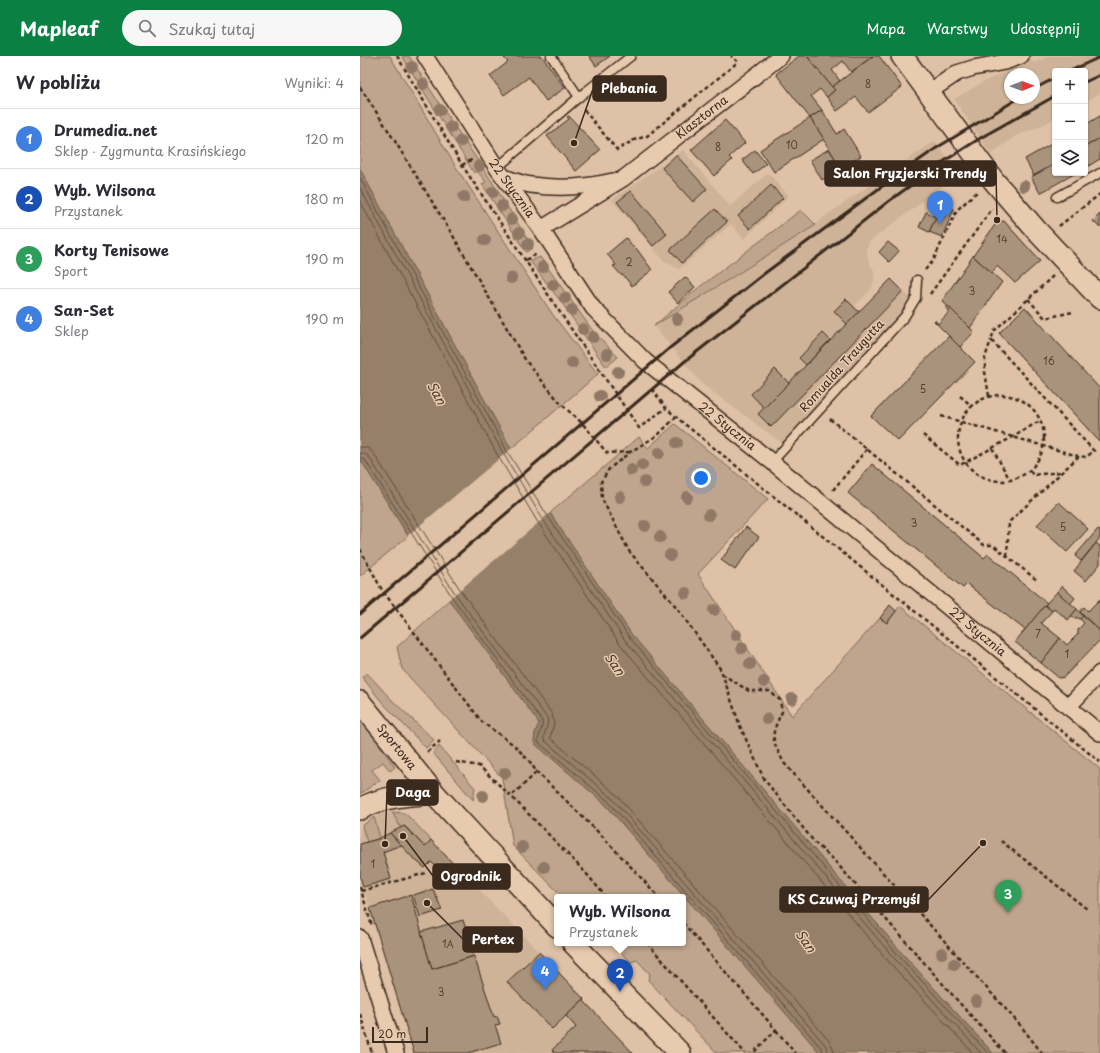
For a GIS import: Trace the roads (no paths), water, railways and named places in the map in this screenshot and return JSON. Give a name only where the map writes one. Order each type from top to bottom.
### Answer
[{"type":"street","name":"22 Stycznia","points":[[425,56],[500,172],[541,229],[594,308],[645,360],[772,462],[1100,733]]},
{"type":"street","name":"Klasztorna","points":[[541,229],[624,178],[781,56]]},
{"type":"street","points":[[902,56],[994,181],[1037,231],[1100,298]]},
{"type":"street","points":[[928,92],[957,73],[973,68],[1005,62],[1021,56]]},
{"type":"street","name":"Klasztorna","points":[[500,172],[530,185],[547,186],[602,184],[624,178]]},
{"type":"street","points":[[1068,707],[1100,673]]},
{"type":"street","name":"Sportowa","points":[[360,702],[434,792],[554,923]]},
{"type":"street","points":[[360,809],[370,804],[399,796],[434,792]]},
{"type":"street","points":[[360,938],[396,1053]]},
{"type":"street","points":[[576,946],[680,1053]]},
{"type":"lane","points":[[551,56],[578,99]]},
{"type":"lane","points":[[500,172],[578,99],[631,56]]},
{"type":"lane","points":[[1057,197],[1100,173]]},
{"type":"lane","name":"Romualda Traugutta","points":[[772,462],[905,316],[916,298],[917,280]]},
{"type":"water","name":"San","points":[[360,169],[511,449],[550,513],[632,635],[901,952],[993,1053],[820,1053],[686,898],[686,894],[683,894],[605,804],[534,743],[535,733],[539,723],[449,600],[360,459]]},
{"type":"railway","points":[[1076,68],[1100,57]]},
{"type":"railway","points":[[1088,81],[1100,75]]},
{"type":"railway","points":[[1040,86],[1052,80]]},
{"type":"railway","points":[[360,638],[684,362],[889,201],[946,160],[982,137],[1052,98]]},
{"type":"railway","points":[[360,614],[671,347],[765,273],[881,187],[938,147],[1009,104]]},
{"type":"place","name":"Plebania","points":[[574,143]]},
{"type":"place","name":"Salon Fryzjerski Trendy","points":[[997,220]]},
{"type":"place","name":"Drumedia.net","points":[[940,224]]},
{"type":"place","name":"Ogrodnik","points":[[403,836]]},
{"type":"place","name":"KS Czuwaj Przemyśl","points":[[983,843]]},
{"type":"place","name":"Daga","points":[[385,844]]},
{"type":"place","name":"Pertex","points":[[427,903]]},
{"type":"place","name":"Korty Tenisowe","points":[[1008,913]]},
{"type":"place","name":"San-Set","points":[[545,990]]},
{"type":"place","name":"Wyb. Wilsona","points":[[620,992]]}]
